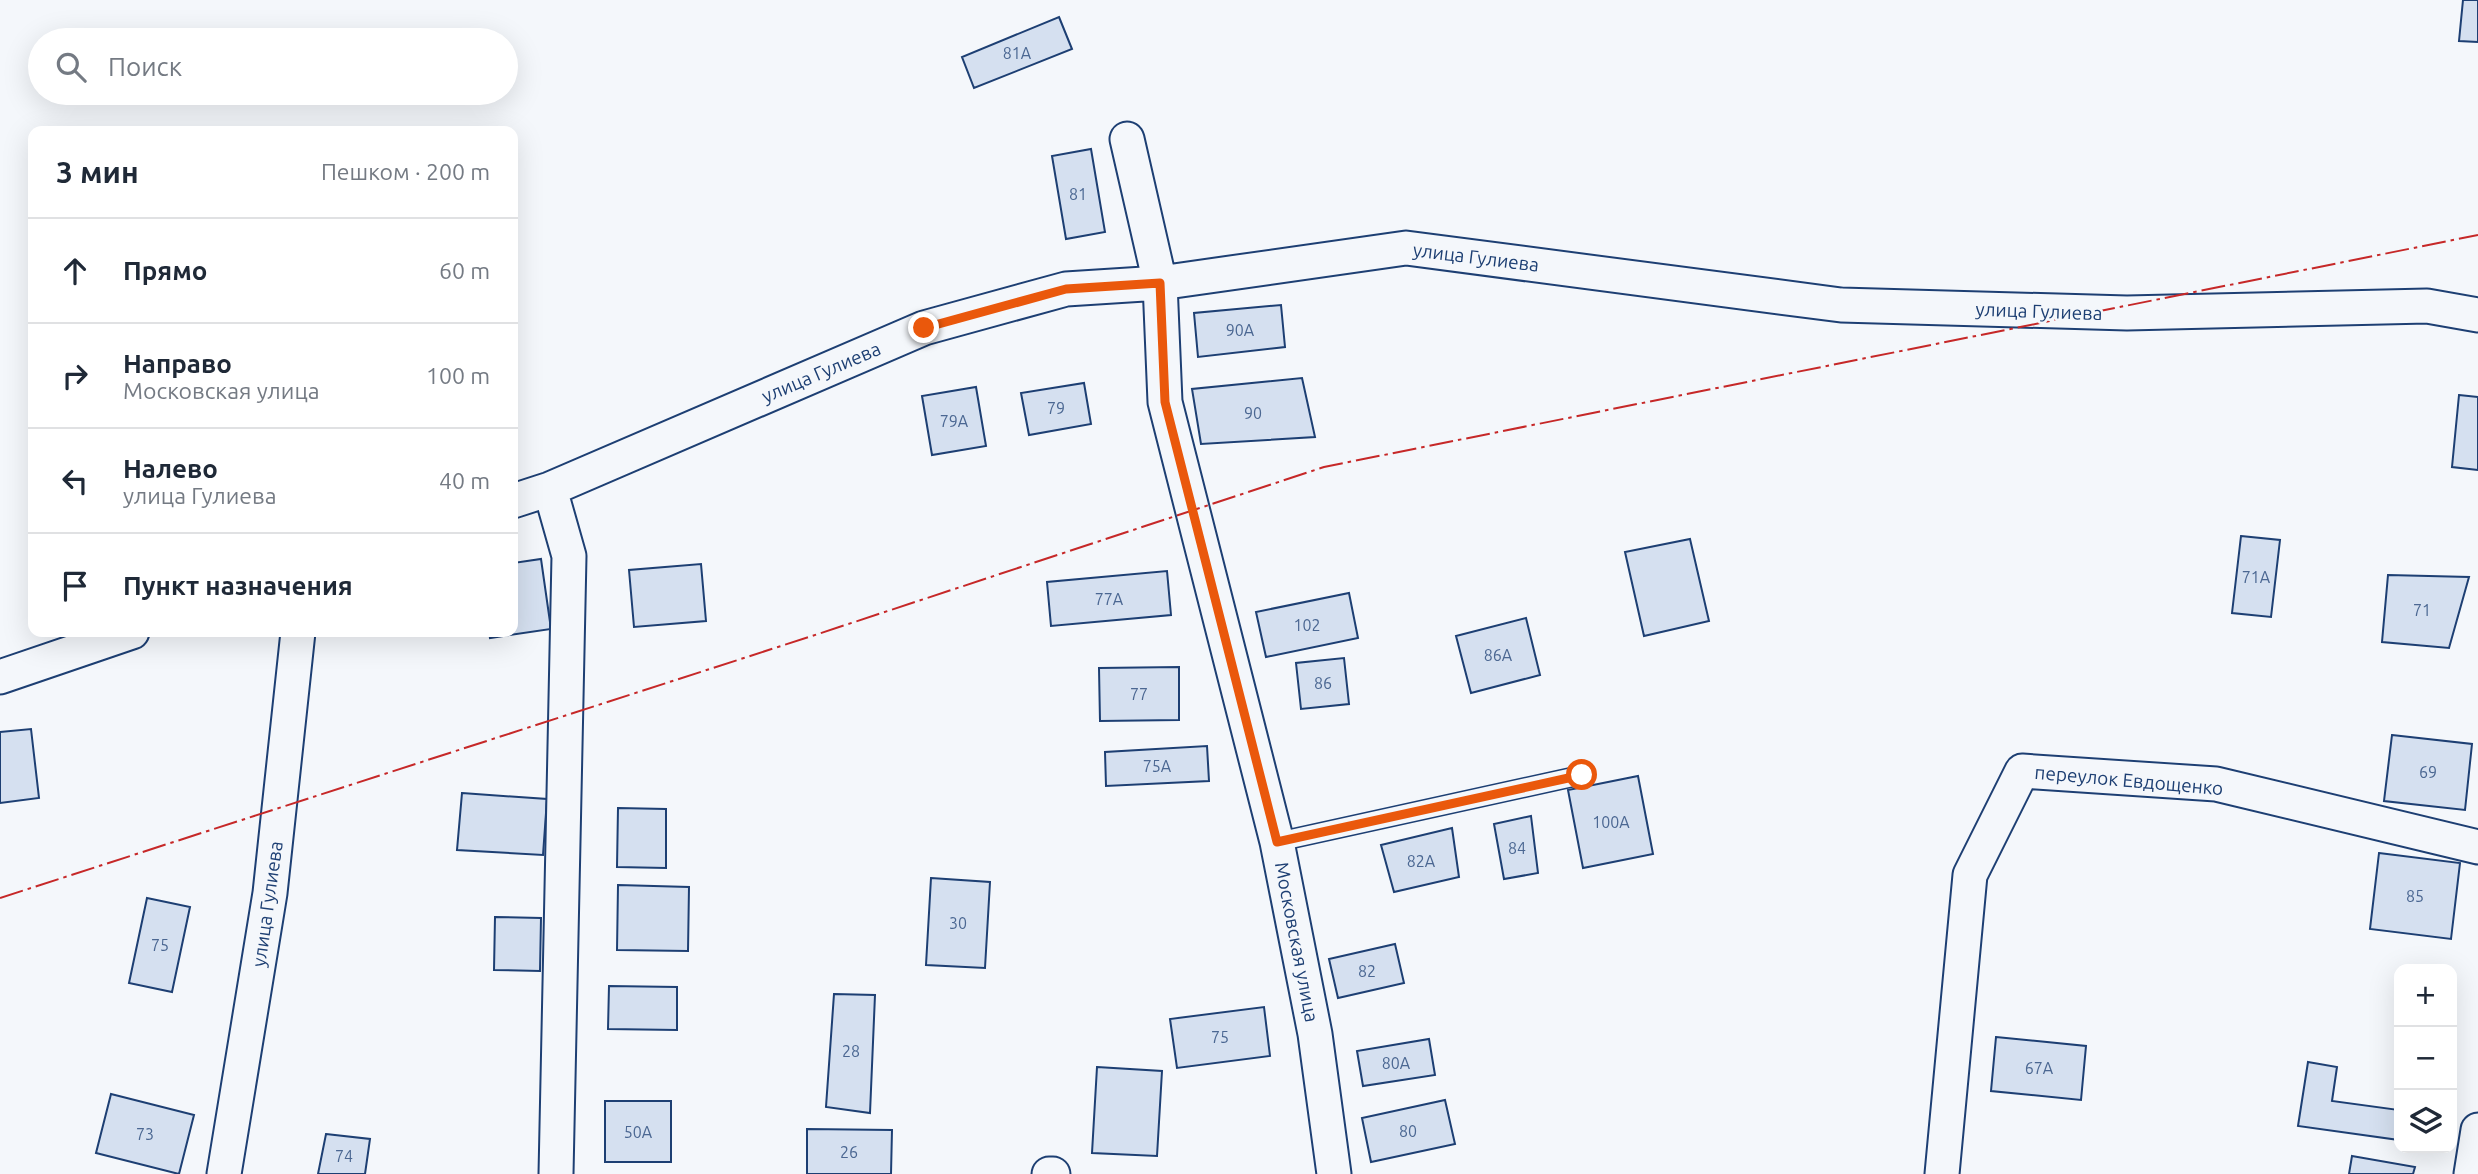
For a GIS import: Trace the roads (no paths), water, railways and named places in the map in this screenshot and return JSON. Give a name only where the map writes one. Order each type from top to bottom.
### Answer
[{"type":"street","name":"Московская улица","points":[[1127,139],[1160,283],[1165,402],[1277,842],[1315,1034],[1334,1174]]},
{"type":"street","name":"улица Гулиева","points":[[518,499],[550,489],[924,328],[1066,289],[1160,283],[1406,248],[1841,305],[2127,313],[2427,306],[2478,315]]},
{"type":"street","points":[[550,489],[569,556],[556,1174]]},
{"type":"street","points":[[0,677],[117,637]]},
{"type":"street","name":"улица Гулиева","points":[[223,1174],[270,893],[297,637]]},
{"type":"street","name":"переулок Евдощенко","points":[[1942,1174],[1969,875],[2022,771],[2216,784],[2478,848]]},
{"type":"street","points":[[2471,1174],[2478,1130]]},
{"type":"lane","points":[[1277,842],[1582,775]]}]
